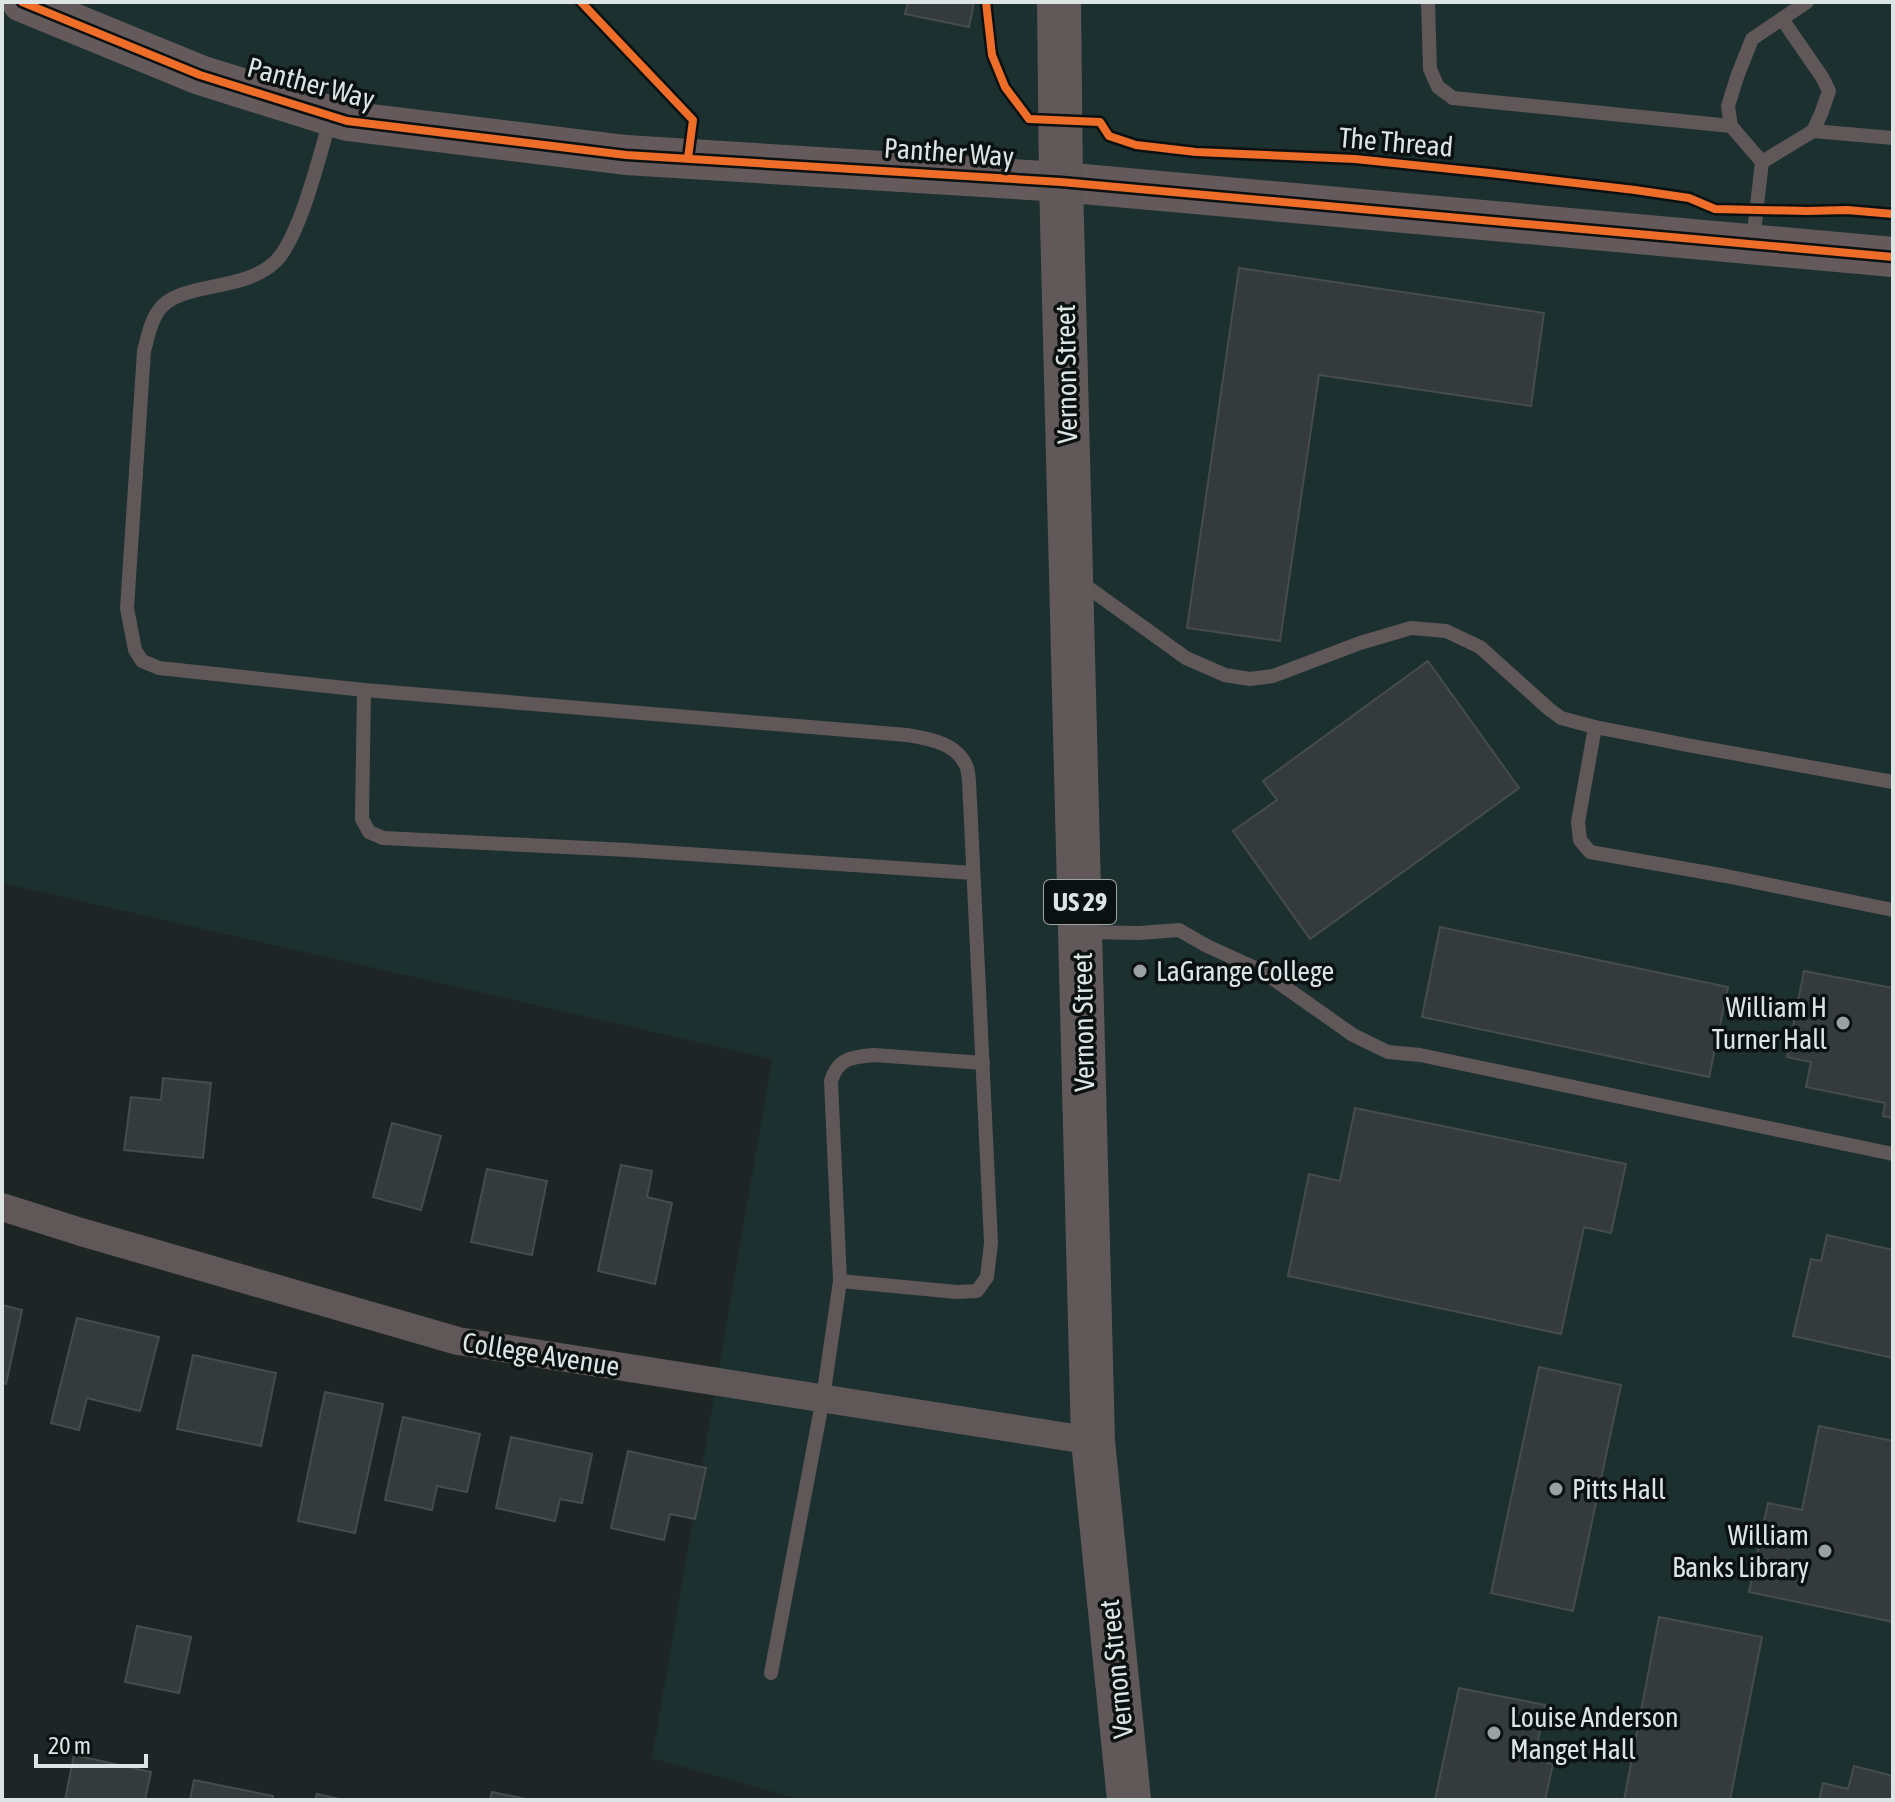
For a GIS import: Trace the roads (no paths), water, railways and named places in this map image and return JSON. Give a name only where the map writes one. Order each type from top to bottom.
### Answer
[{"type":"main road","name":"Vernon Street","points":[[1059,2],[1093,1441],[1129,1800]]},
{"type":"street","name":"Panther Way","points":[[22,2],[200,75],[347,121],[626,155],[1061,182],[1893,257]]},
{"type":"street","name":"College Avenue","points":[[2,1207],[458,1341],[1093,1441]]},
{"type":"lane","points":[[1428,2],[1430,69],[1438,87],[1453,98],[1731,126]]},
{"type":"lane","points":[[1753,244],[1762,162],[1731,126],[1728,106],[1752,39],[1807,2]]},
{"type":"lane","points":[[1762,162],[1813,131],[1829,91],[1782,19]]},
{"type":"lane","points":[[332,116],[299,220],[276,261],[257,275],[235,283],[172,298],[160,308],[151,324],[144,351],[127,608],[135,650],[142,661],[159,668],[364,690],[907,735],[933,740],[956,751],[967,768],[991,1243],[987,1277],[977,1291],[957,1292],[840,1281]]},
{"type":"lane","points":[[1813,131],[1893,138]]},
{"type":"lane","points":[[1072,576],[1186,658],[1225,675],[1250,679],[1273,676],[1360,643],[1411,628],[1446,631],[1480,647],[1561,718],[1595,727],[1893,782]]},
{"type":"lane","points":[[364,690],[362,819],[369,832],[383,838],[628,850],[973,873]]},
{"type":"lane","points":[[1595,727],[1578,822],[1580,840],[1590,852],[1893,910]]},
{"type":"lane","points":[[1081,931],[1139,933],[1179,930],[1262,971],[1353,1035],[1388,1052],[1420,1055],[1893,1154]]},
{"type":"lane","points":[[771,1673],[823,1398],[840,1281],[831,1081],[834,1070],[844,1061],[874,1055],[983,1063]]},
{"type":"place","name":"LaGrange College","points":[[1140,971]]},
{"type":"place","name":"William H Turner Hall","points":[[1843,1023]]},
{"type":"place","name":"Pitts Hall","points":[[1556,1489]]},
{"type":"place","name":"William Banks Library","points":[[1825,1551]]},
{"type":"place","name":"Louise Anderson Manget Hall","points":[[1494,1733]]}]
